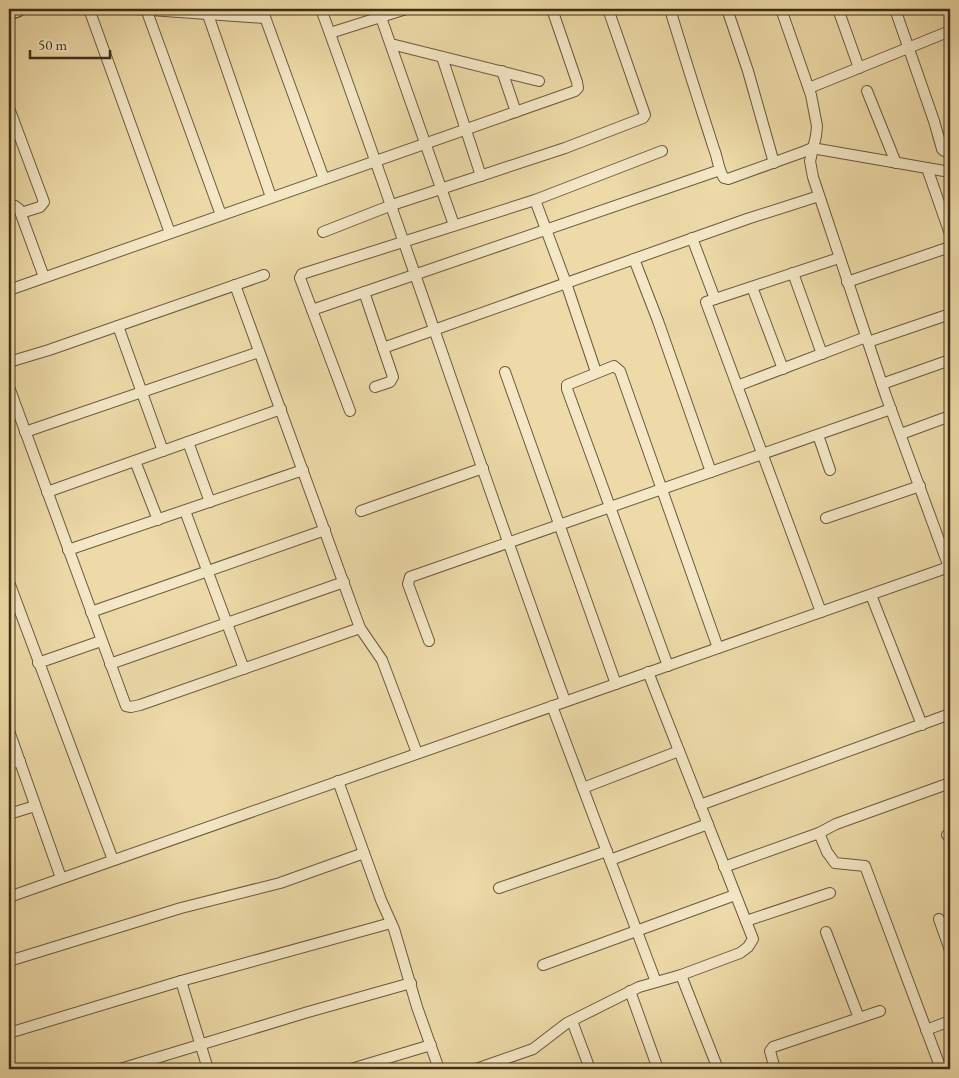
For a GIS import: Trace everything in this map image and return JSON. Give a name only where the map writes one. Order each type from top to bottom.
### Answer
[{"type":"street","points":[[9,12],[18,9]]},
{"type":"street","points":[[89,9],[170,233]]},
{"type":"street","points":[[222,215],[143,9],[264,14],[324,179]]},
{"type":"street","points":[[321,9],[392,205],[508,543],[565,701]]},
{"type":"street","points":[[330,32],[380,13],[406,9]]},
{"type":"street","points":[[9,290],[570,94],[578,88],[552,9]]},
{"type":"street","points":[[323,232],[392,205],[574,144],[638,121],[644,117],[641,103],[608,9]]},
{"type":"street","points":[[670,9],[698,102],[724,178],[728,179],[812,148],[950,172]]},
{"type":"street","points":[[727,9],[748,71],[774,163]]},
{"type":"street","points":[[9,897],[871,594],[950,569],[882,384],[819,196],[810,161],[817,126],[809,88],[782,9]]},
{"type":"street","points":[[838,9],[860,68]]},
{"type":"street","points":[[895,9],[942,148],[944,151],[950,150]]},
{"type":"street","points":[[206,11],[271,198]]},
{"type":"street","points":[[380,13],[454,225]]},
{"type":"street","points":[[809,88],[950,31]]},
{"type":"street","points":[[391,44],[539,81]]},
{"type":"street","points":[[442,57],[481,176]]},
{"type":"street","points":[[502,71],[516,112]]},
{"type":"street","points":[[867,90],[896,163]]},
{"type":"street","points":[[9,108],[11,121],[44,202],[40,207],[21,213]]},
{"type":"street","points":[[350,411],[300,278],[302,274],[535,200],[662,151]]},
{"type":"street","points":[[928,168],[950,234]]},
{"type":"street","points":[[312,310],[720,170]]},
{"type":"street","points":[[383,348],[692,238],[819,196]]},
{"type":"street","points":[[535,200],[596,372]]},
{"type":"street","points":[[9,208],[18,208],[21,213],[44,277]]},
{"type":"street","points":[[692,238],[715,299]]},
{"type":"street","points":[[847,282],[950,247]]},
{"type":"street","points":[[821,612],[706,302],[839,258]]},
{"type":"street","points":[[634,259],[711,472]]},
{"type":"street","points":[[793,273],[822,354]]},
{"type":"street","points":[[9,362],[264,275]]},
{"type":"street","points":[[235,285],[360,628],[382,660],[417,753]]},
{"type":"street","points":[[752,287],[783,369]]},
{"type":"street","points":[[364,292],[393,379],[390,382],[375,387]]},
{"type":"street","points":[[738,386],[822,354],[950,314]]},
{"type":"street","points":[[118,326],[163,451]]},
{"type":"street","points":[[25,432],[259,352]]},
{"type":"street","points":[[882,384],[950,360]]},
{"type":"street","points":[[668,666],[567,389],[567,385],[596,372],[614,366],[620,371],[660,490],[718,648]]},
{"type":"street","points":[[505,372],[616,684]]},
{"type":"street","points":[[9,388],[124,703],[131,707],[360,628]]},
{"type":"street","points":[[47,492],[281,409]]},
{"type":"street","points":[[429,641],[408,584],[409,579],[891,409]]},
{"type":"street","points":[[900,434],[950,416]]},
{"type":"street","points":[[818,435],[830,470]]},
{"type":"street","points":[[188,442],[210,502]]},
{"type":"street","points":[[135,461],[158,520]]},
{"type":"street","points":[[361,511],[483,468]]},
{"type":"street","points":[[68,550],[303,470]]},
{"type":"street","points":[[826,518],[920,486]]},
{"type":"street","points":[[185,511],[244,669]]},
{"type":"street","points":[[91,612],[325,530]]},
{"type":"street","points":[[9,582],[113,860]]},
{"type":"street","points":[[110,664],[344,582]]},
{"type":"street","points":[[871,594],[922,725]]},
{"type":"street","points":[[38,663],[102,641]]},
{"type":"street","points":[[476,1069],[533,1049],[572,1021],[630,991],[724,960],[748,947],[753,939],[648,672]]},
{"type":"street","points":[[552,706],[656,982]]},
{"type":"street","points":[[700,805],[950,714]]},
{"type":"street","points":[[9,731],[61,878]]},
{"type":"street","points":[[583,788],[679,751]]},
{"type":"street","points":[[9,764],[20,761]]},
{"type":"street","points":[[338,781],[391,923],[440,1069]]},
{"type":"street","points":[[724,867],[950,783]]},
{"type":"street","points":[[9,814],[35,806]]},
{"type":"street","points":[[499,888],[708,824]]},
{"type":"street","points":[[819,833],[827,852],[835,863],[864,866],[941,1069]]},
{"type":"street","points":[[9,961],[181,908],[280,883],[364,852]]},
{"type":"street","points":[[746,921],[830,893]]},
{"type":"street","points":[[543,965],[735,895]]},
{"type":"street","points":[[939,919],[950,950]]},
{"type":"street","points":[[9,1033],[182,981],[391,923]]},
{"type":"street","points":[[826,932],[859,1018]]},
{"type":"street","points":[[680,976],[718,1069]]},
{"type":"street","points":[[182,981],[208,1069]]},
{"type":"street","points":[[120,1069],[410,983]]},
{"type":"street","points":[[630,991],[658,1069]]},
{"type":"street","points":[[775,1069],[770,1051],[773,1047],[880,1011]]},
{"type":"street","points":[[572,1021],[590,1069]]},
{"type":"street","points":[[926,1030],[950,1021]]},
{"type":"street","points":[[351,1069],[431,1045]]}]
